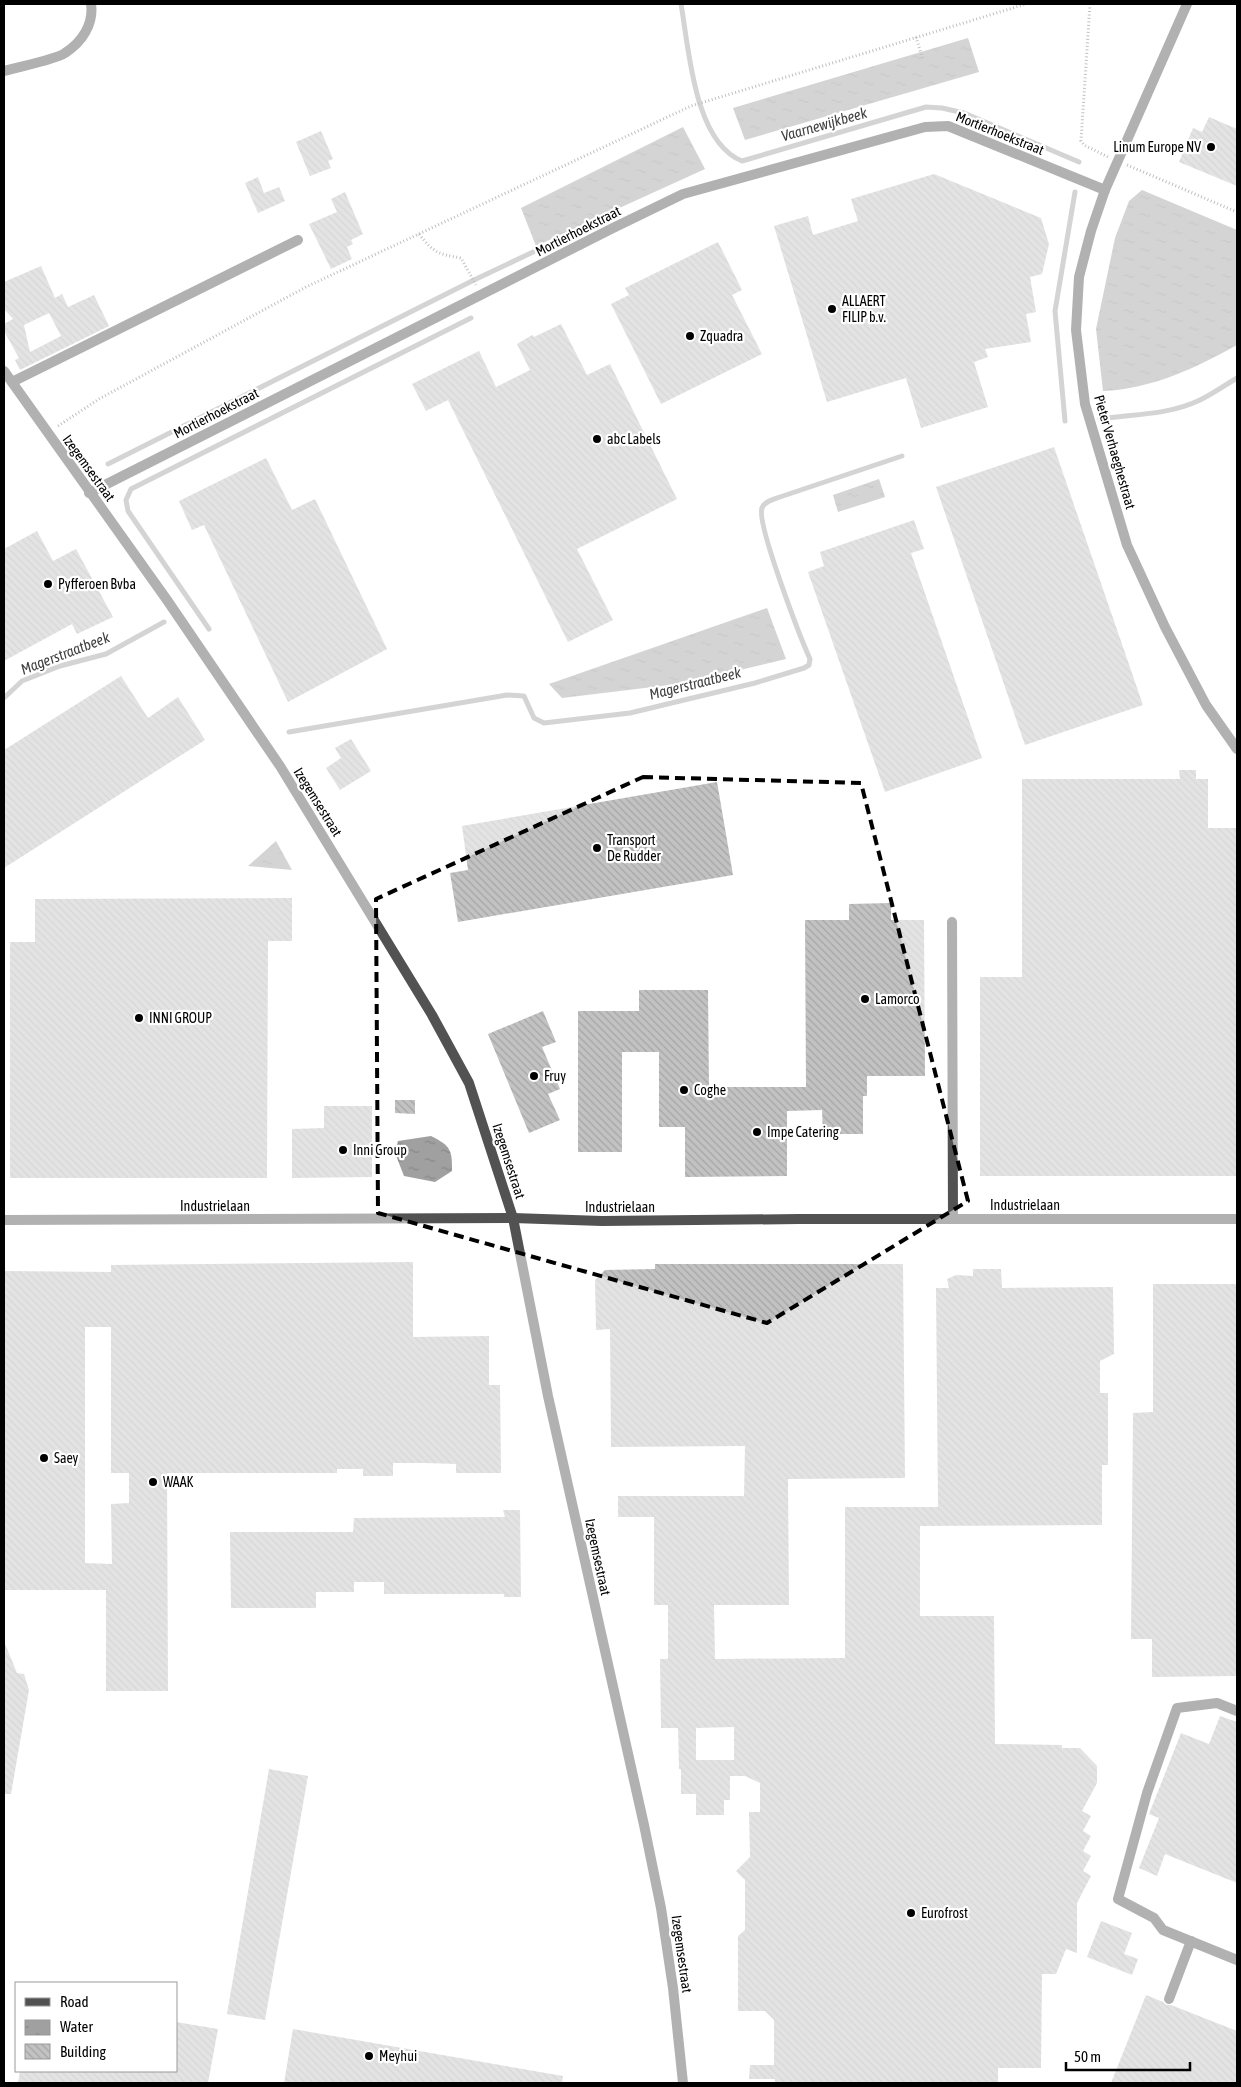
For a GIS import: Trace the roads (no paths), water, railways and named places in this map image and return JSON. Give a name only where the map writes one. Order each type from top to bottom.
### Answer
[{"type":"street","points":[[4,71],[64,54],[88,30],[92,12],[91,4]]},
{"type":"street","name":"Pieter Verhaeghestraat","points":[[1186,4],[1105,190],[1091,231],[1079,277],[1076,330],[1085,404],[1127,545],[1165,627],[1206,705],[1237,749]]},
{"type":"street","name":"Mortierhoekstraat","points":[[90,493],[683,194],[925,127],[948,126],[1105,190]]},
{"type":"street","points":[[12,382],[298,240]]},
{"type":"street","name":"Izegemsestraat","points":[[4,371],[47,434],[167,600],[280,766],[432,1015],[469,1082],[514,1218],[548,1396],[661,1908],[684,2083]]},
{"type":"street","points":[[952,922],[953,1219]]},
{"type":"street","name":"Industrielaan","points":[[4,1220],[514,1218],[602,1221],[1237,1219]]},
{"type":"street","points":[[1237,1711],[1217,1703],[1177,1708],[1147,1793],[1118,1899],[1154,1918],[1163,1930],[1237,1960]]},
{"type":"street","points":[[1169,1999],[1191,1941]]},
{"type":"water","points":[[968,38],[979,72],[745,140],[733,108]]},
{"type":"water","points":[[683,127],[705,169],[536,246],[521,208]]},
{"type":"water","points":[[1142,190],[1237,230],[1237,345],[1206,362],[1156,382],[1103,391],[1096,329],[1115,238],[1129,201]]},
{"type":"water","points":[[879,479],[885,497],[838,512],[833,495]]},
{"type":"water","points":[[767,608],[786,659],[686,683],[562,698],[549,684]]},
{"type":"water","points":[[276,841],[292,870],[248,866]]},
{"type":"water","points":[[431,1136],[449,1149],[452,1158],[452,1171],[435,1182],[404,1176],[395,1153],[398,1141]]},
{"type":"waterway","name":"Vaarnewijkbeek","points":[[681,4],[691,68],[696,92],[704,115],[713,135],[726,151],[742,161],[926,107],[942,108],[964,113],[1079,162]]},
{"type":"waterway","name":"Vaarnewijkbeek","points":[[1065,421],[1055,311],[1075,192]]},
{"type":"waterway","points":[[108,464],[533,252]]},
{"type":"waterway","points":[[209,629],[128,511],[126,500],[131,489],[471,318]]},
{"type":"waterway","name":"Vaarnewijkbeek","points":[[1100,419],[1176,409],[1205,398],[1237,378]]},
{"type":"waterway","name":"Magerstraatbeek","points":[[289,732],[507,695],[524,696],[534,718],[544,723],[630,713],[755,683],[804,668],[809,665],[810,659],[772,557],[762,518],[762,508],[766,503],[777,498],[902,456]]},
{"type":"waterway","name":"Magerstraatbeek","points":[[4,698],[22,681],[60,666],[106,654],[164,622]]},
{"type":"place","name":"Linum Europe NV","points":[[1211,147]]},
{"type":"place","name":"ALLAERT FILIP b.v.","points":[[832,309]]},
{"type":"place","name":"Zquadra","points":[[690,336]]},
{"type":"place","name":"abc Labels","points":[[597,439]]},
{"type":"place","name":"Pyfferoen Bvba","points":[[48,584]]},
{"type":"place","name":"Transport De Rudder","points":[[597,848]]},
{"type":"place","name":"Lamorco","points":[[865,999]]},
{"type":"place","name":"INNI GROUP","points":[[139,1018]]},
{"type":"place","name":"Fruy","points":[[534,1076]]},
{"type":"place","name":"Coghe","points":[[684,1090]]},
{"type":"place","name":"Impe Catering","points":[[757,1132]]},
{"type":"place","name":"Inni Group","points":[[343,1150]]},
{"type":"place","name":"Saey","points":[[44,1458]]},
{"type":"place","name":"WAAK","points":[[153,1482]]},
{"type":"place","name":"Eurofrost","points":[[911,1913]]},
{"type":"place","name":"Meyhui","points":[[369,2056]]}]
